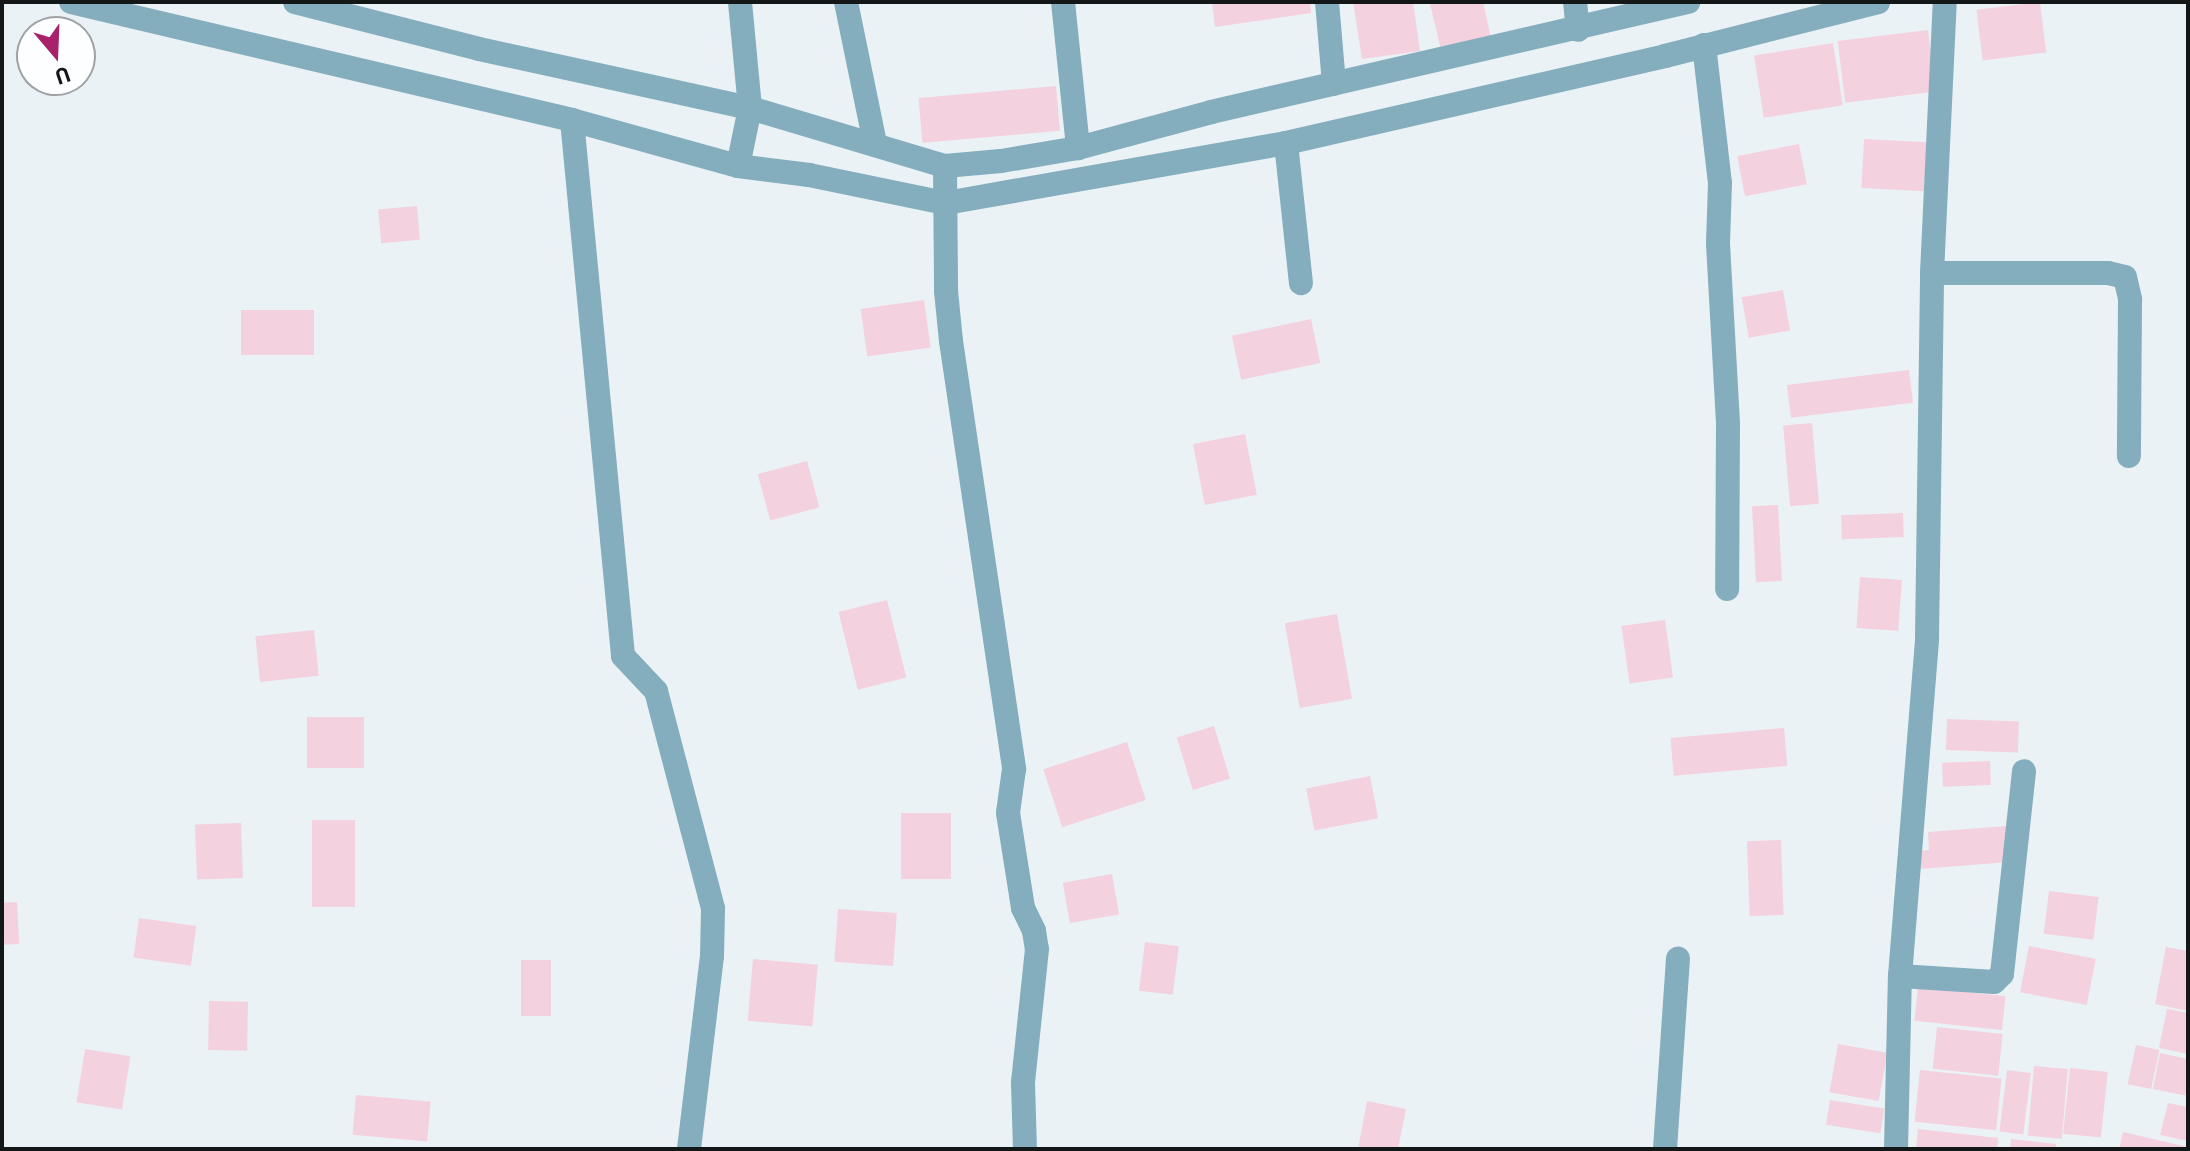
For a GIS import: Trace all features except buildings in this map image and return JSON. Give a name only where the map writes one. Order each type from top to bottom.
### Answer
[{"type":"street","points":[[71,2],[572,120],[738,166],[809,175],[946,203],[1286,143],[1878,2]]},
{"type":"street","points":[[295,2],[479,49],[750,108],[945,166],[1001,161],[1078,148],[1334,84],[1578,30],[1645,7],[1689,2]]},
{"type":"street","points":[[738,166],[750,108],[740,2]]},
{"type":"street","points":[[846,2],[875,143]]},
{"type":"street","points":[[1063,2],[1078,148]]},
{"type":"street","points":[[1327,2],[1334,84]]},
{"type":"street","points":[[1575,2],[1578,30]]},
{"type":"street","points":[[1896,1149],[1900,976],[1927,638],[1932,273],[1945,2]]},
{"type":"street","points":[[1704,45],[1720,183],[1718,244],[1728,425],[1727,589]]},
{"type":"street","points":[[572,120],[623,656],[633,671],[656,691],[713,909],[712,956],[689,1149]]},
{"type":"street","points":[[1286,143],[1301,283]]},
{"type":"street","points":[[945,166],[946,291],[951,341],[1014,769],[1008,813],[1023,908],[1034,931],[1037,949],[1023,1083],[1025,1149]]},
{"type":"street","points":[[1932,273],[2108,273],[2125,277],[2130,299],[2129,456]]},
{"type":"street","points":[[1900,976],[1994,982],[2002,974],[2024,771]]},
{"type":"street","points":[[1665,1149],[1678,958]]}]
